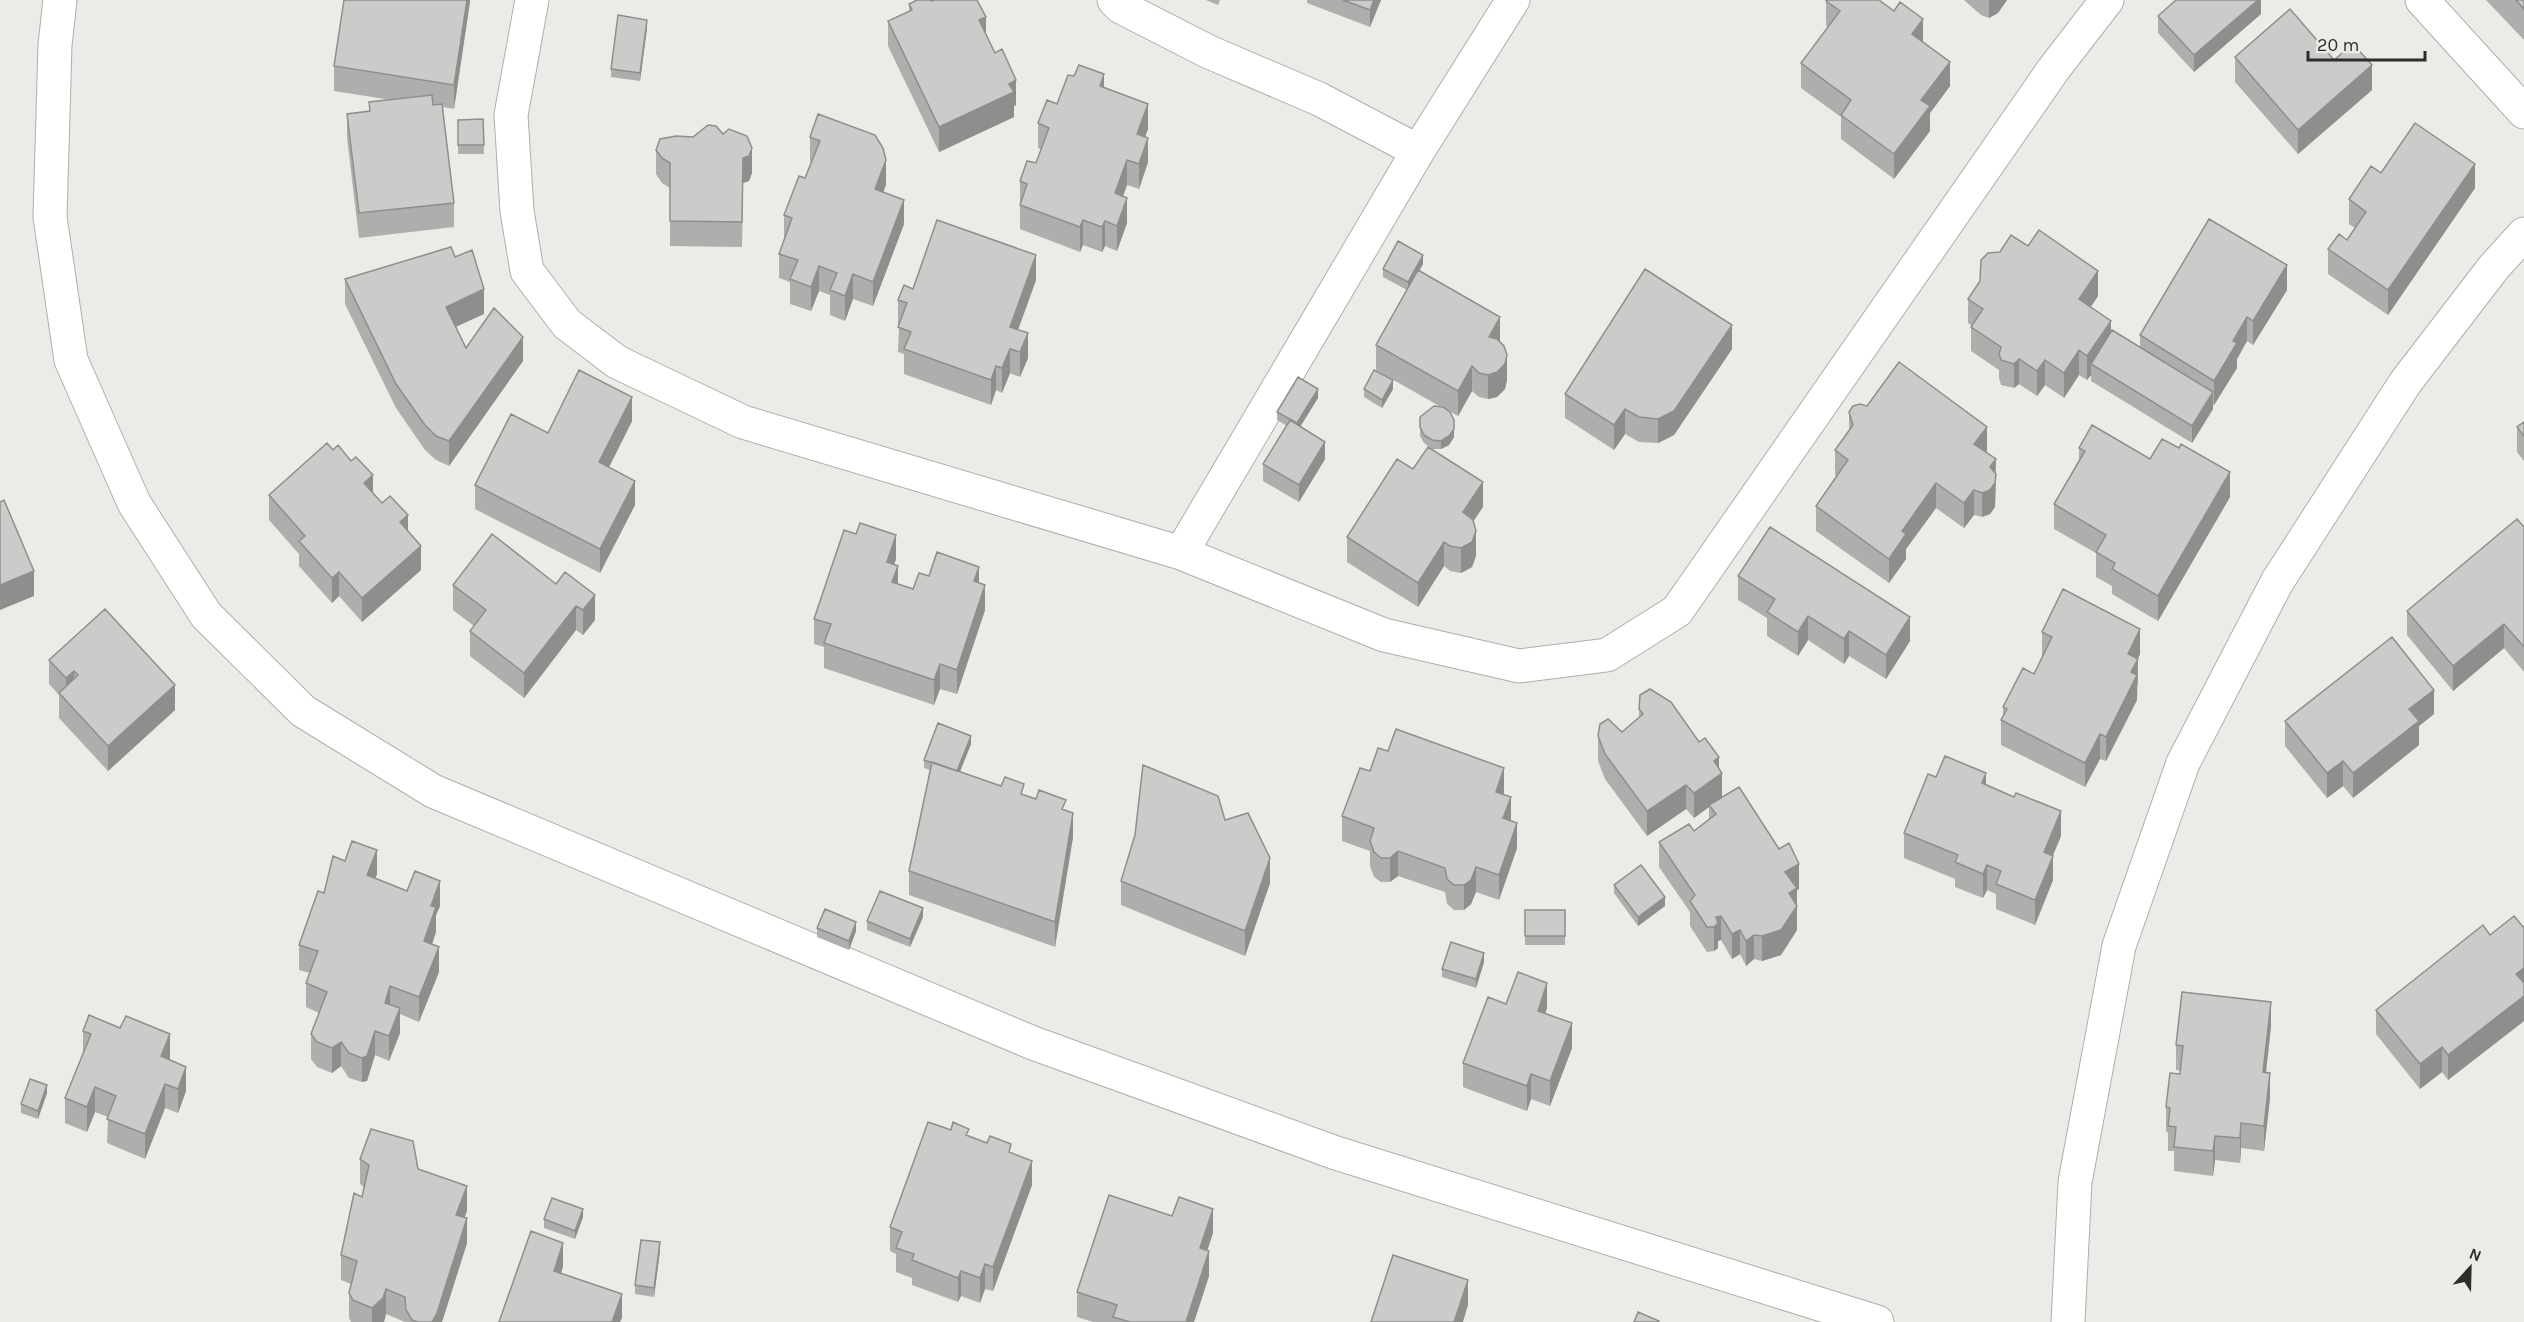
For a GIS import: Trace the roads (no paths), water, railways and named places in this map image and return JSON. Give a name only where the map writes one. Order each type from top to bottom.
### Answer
[{"type":"street","points":[[60,0],[55,45],[50,217],[71,360],[134,503],[206,615],[303,711],[433,792],[1033,1043],[1336,1153],[1878,1322]]},
{"type":"street","points":[[532,0],[511,116],[517,211],[527,271],[567,324],[617,362],[743,422],[1181,554],[1384,635],[1520,666],[1607,655],[1677,611],[2046,80],[2107,0]]},
{"type":"street","points":[[1114,0],[1121,7],[1209,52],[1319,99],[1418,151]]},
{"type":"street","points":[[1181,554],[1418,151],[1513,0]]},
{"type":"street","points":[[2422,0],[2524,112]]},
{"type":"street","points":[[2068,1322],[2075,1182],[2119,946],[2183,763],[2277,582],[2398,393],[2494,267],[2524,234]]}]
